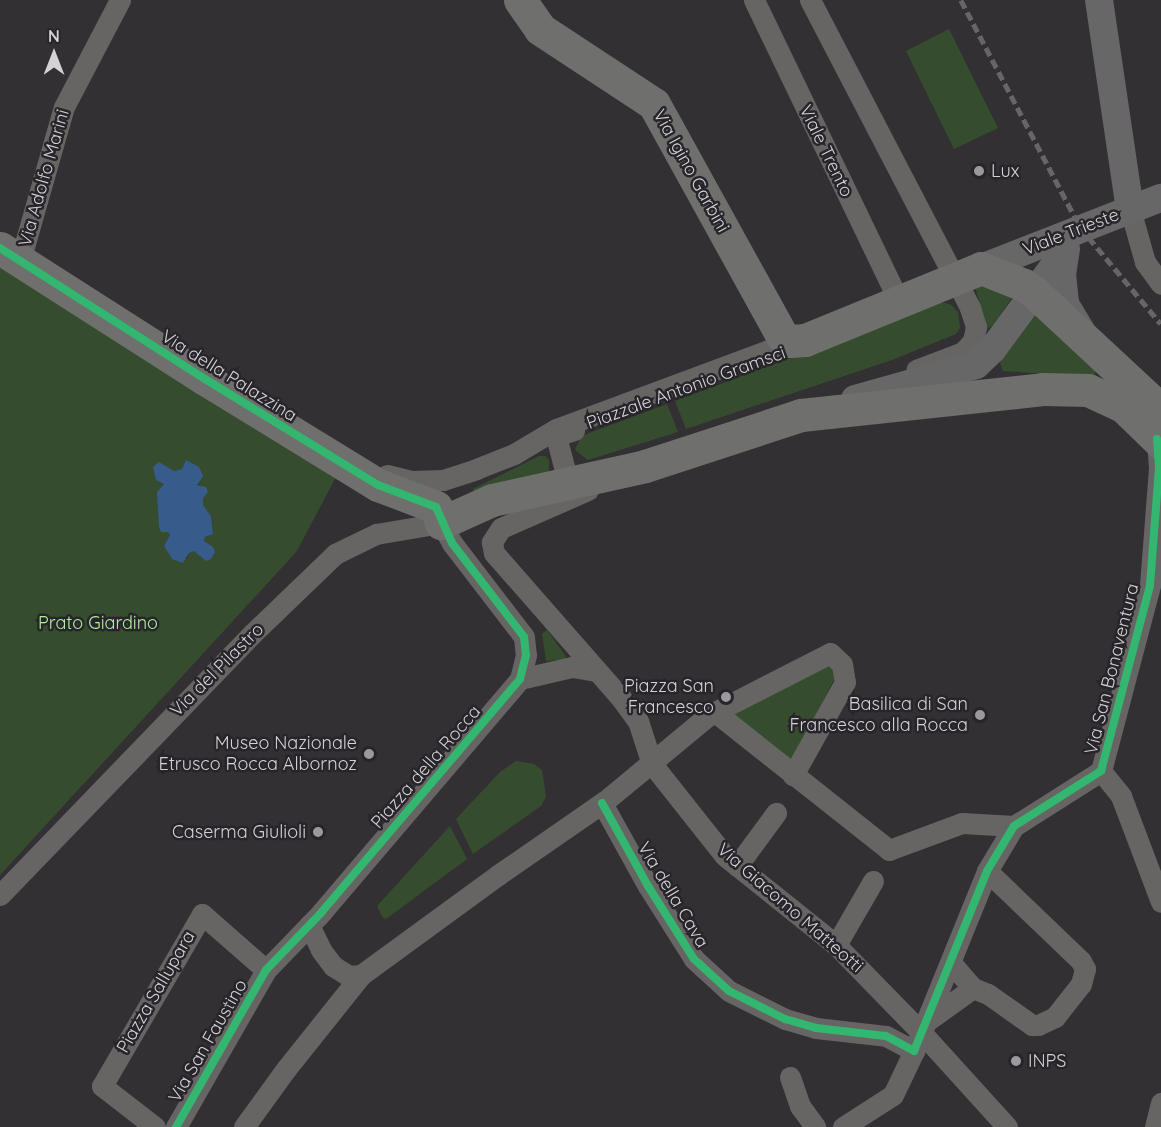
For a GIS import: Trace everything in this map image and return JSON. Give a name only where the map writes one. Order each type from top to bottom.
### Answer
[{"type":"main road","name":"Via Igino Garbini","points":[[520,0],[540,29],[654,104],[793,338]]},
{"type":"main road","points":[[1100,0],[1130,209]]},
{"type":"main road","name":"Viale Trieste","points":[[968,273],[1071,240],[1130,209],[1161,198]]},
{"type":"main road","points":[[441,523],[492,500],[645,466],[801,415],[976,364],[992,350],[1071,240]]},
{"type":"main road","points":[[1071,240],[1062,274],[1065,304],[1087,340],[1160,431]]},
{"type":"main road","name":"Via della Palazzina","points":[[10,255],[205,379],[378,485],[436,507],[441,523]]},
{"type":"main road","name":"Piazzale Antonio Gramsci","points":[[793,338],[968,273]]},
{"type":"main road","points":[[968,273],[1024,285],[1087,340]]},
{"type":"main road","points":[[801,415],[1043,389],[1093,391],[1124,407],[1160,431]]},
{"type":"street","name":"Via Adolfo Marini","points":[[10,255],[64,107],[120,0]]},
{"type":"street","name":"Viale Trento","points":[[754,0],[911,296]]},
{"type":"street","points":[[801,415],[963,352],[973,340],[975,327],[970,308],[968,273],[810,0]]},
{"type":"street","points":[[1130,209],[1145,262],[1161,284]]},
{"type":"street","name":"Piazzale Antonio Gramsci","points":[[911,296],[956,296],[970,308]]},
{"type":"street","name":"Piazzale Antonio Gramsci","points":[[556,429],[776,347],[793,338]]},
{"type":"street","name":"Piazzale Antonio Gramsci","points":[[568,482],[556,436],[778,357],[793,338]]},
{"type":"street","name":"Via della Palazzina","points":[[351,468],[411,481],[444,480],[514,454],[556,429]]},
{"type":"street","name":"Via San Bonaventura","points":[[843,1127],[893,1095],[953,959],[987,871],[1014,826],[1101,771],[1150,585],[1160,468],[1160,431]]},
{"type":"street","points":[[645,466],[501,528],[492,542],[494,554],[638,721],[652,764]]},
{"type":"street","points":[[441,523],[452,543],[524,637],[526,655],[520,679],[572,667],[596,671]]},
{"type":"street","name":"Via del Pilastro","points":[[0,895],[253,633],[335,554],[376,534],[441,523]]},
{"type":"street","points":[[244,1127],[361,975],[498,875],[602,803],[715,712],[830,653],[842,664],[845,682],[797,779]]},
{"type":"street","name":"Piazza della Rocca","points":[[266,970],[309,926],[520,679]]},
{"type":"street","points":[[715,712],[889,850],[962,823],[1014,826]]},
{"type":"street","name":"Via Giacomo Matteotti","points":[[652,764],[737,866],[836,945],[1004,1126]]},
{"type":"street","points":[[1101,771],[1121,796],[1161,902]]},
{"type":"street","name":"Via della Cava","points":[[602,803],[648,886],[694,959],[729,991],[785,1019],[816,1028],[886,1036],[921,1035]]},
{"type":"street","points":[[737,866],[776,813]]},
{"type":"street","points":[[953,959],[973,988],[987,993],[1032,1025],[1038,1025],[1055,1017],[1081,984],[1085,969],[1081,961],[987,871]]},
{"type":"street","points":[[836,945],[873,881]]},
{"type":"street","name":"Piazza Sallupara","points":[[155,1127],[102,1086],[202,914],[266,970]]},
{"type":"street","points":[[309,926],[321,950],[333,966],[349,976],[361,975]]},
{"type":"street","name":"Via San Faustino","points":[[176,1127],[266,970]]},
{"type":"street","points":[[921,1035],[973,988]]},
{"type":"street","points":[[790,1077],[800,1106],[815,1127]]},
{"type":"street","points":[[1155,1127],[1161,1103]]},
{"type":"green space","points":[[949,29],[998,128],[954,149],[906,51]]},
{"type":"green space","name":"Prato Giardino","points":[[0,261],[336,477],[297,551],[0,875]],"holes":[[[166,468],[174,471],[182,469],[201,487],[203,505],[211,516],[213,534],[205,537],[204,541],[189,552],[187,559],[172,559],[164,546],[170,535],[157,492],[164,484]]]},
{"type":"green space","points":[[974,283],[1011,294],[1011,299],[994,324],[987,329]]},
{"type":"green space","points":[[940,302],[950,304],[958,312],[960,328],[956,334],[892,360],[686,429],[675,401]]},
{"type":"green space","points":[[1033,310],[1096,370],[1094,377],[1003,371],[1000,363]]},
{"type":"green space","points":[[667,404],[678,432],[588,460],[575,450],[581,436]]},
{"type":"green space","points":[[539,456],[545,456],[549,460],[549,473],[473,494],[473,489]]},
{"type":"green space","points":[[547,630],[566,659],[546,661],[542,634]]},
{"type":"green space","points":[[828,665],[837,674],[792,761],[732,713]]},
{"type":"green space","points":[[516,761],[534,764],[542,770],[546,797],[541,806],[473,854],[456,819],[500,772]]},
{"type":"green space","points":[[450,826],[467,859],[386,919],[383,918],[377,906]]},
{"type":"water","points":[[186,460],[199,467],[203,476],[197,485],[206,487],[208,492],[203,498],[203,505],[211,516],[213,534],[205,537],[204,541],[213,547],[215,552],[211,559],[206,561],[194,551],[189,553],[183,563],[172,559],[164,546],[170,535],[168,532],[161,532],[159,527],[157,492],[164,484],[156,480],[153,467],[159,462],[174,471],[182,469]]},
{"type":"railway","points":[[961,0],[1080,227],[1161,324]]},
{"type":"cycle path","points":[[0,248],[205,379],[378,485],[436,507],[452,543],[524,637],[526,655],[520,679],[322,912],[266,970],[176,1127]]},
{"type":"cycle path","points":[[602,803],[648,886],[694,959],[729,991],[785,1019],[816,1028],[886,1036],[914,1051],[987,871],[1014,826],[1101,771],[1150,585],[1159,468],[1157,439]]},
{"type":"place","name":"Lux","points":[[979,171]]},
{"type":"place","name":"Piazza San Francesco","points":[[726,697]]},
{"type":"place","name":"Basilica di San Francesco alla Rocca","points":[[980,715]]},
{"type":"place","name":"Museo Nazionale Etrusco Rocca Albornoz","points":[[369,754]]},
{"type":"place","name":"Caserma Giulioli","points":[[318,832]]},
{"type":"place","name":"INPS","points":[[1016,1061]]}]
